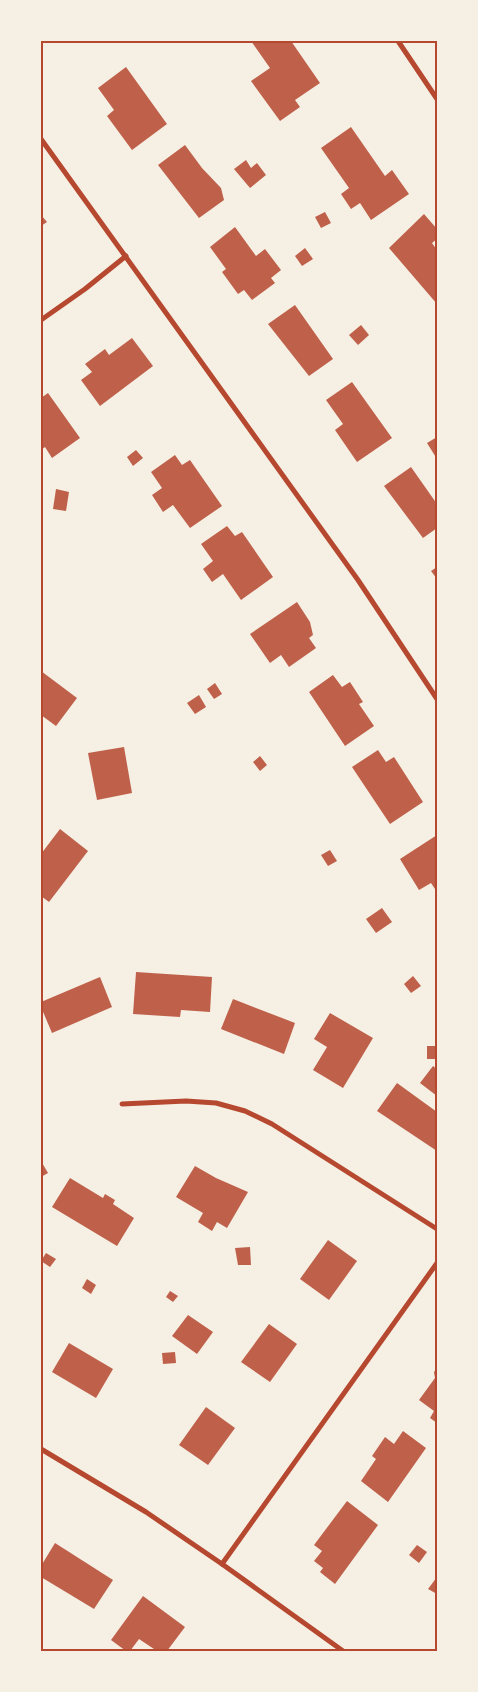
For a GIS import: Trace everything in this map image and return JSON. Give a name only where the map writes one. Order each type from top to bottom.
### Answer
[{"type":"street","points":[[398,41],[437,99]]},
{"type":"street","points":[[41,139],[358,580],[437,699]]},
{"type":"street","points":[[41,320],[85,289],[126,256]]},
{"type":"street","points":[[122,1104],[186,1101],[216,1103],[245,1111],[272,1124],[437,1229]]},
{"type":"street","points":[[222,1564],[437,1264]]},
{"type":"street","points":[[41,1449],[146,1512],[343,1651]]},
{"type":"building","points":[[251,41],[291,41],[320,83],[295,100],[300,107],[280,121],[251,81],[270,68]]},
{"type":"building","points":[[126,67],[167,124],[132,150],[107,116],[114,110],[98,88]]},
{"type":"building","points":[[351,127],[385,176],[392,170],[409,194],[371,220],[360,203],[351,209],[341,194],[349,188],[321,148]]},
{"type":"building","points":[[185,145],[202,168],[221,188],[224,200],[199,218],[158,165]]},
{"type":"building","points":[[246,160],[251,168],[257,163],[266,175],[250,188],[234,169]]},
{"type":"building","points":[[325,212],[331,223],[321,228],[315,217]]},
{"type":"building","points":[[424,214],[437,229],[437,239],[432,243],[437,250],[437,304],[389,248]]},
{"type":"building","points":[[41,215],[47,222],[41,226]]},
{"type":"building","points":[[235,227],[256,256],[265,249],[281,270],[271,278],[275,283],[252,300],[244,290],[238,294],[222,272],[226,269],[210,247]]},
{"type":"building","points":[[305,248],[313,259],[302,266],[295,256]]},
{"type":"building","points":[[295,305],[333,359],[309,376],[268,324]]},
{"type":"building","points":[[361,325],[369,335],[358,345],[349,335]]},
{"type":"building","points":[[132,338],[153,366],[100,406],[81,380],[92,372],[85,364],[105,349],[109,355]]},
{"type":"building","points":[[352,382],[392,438],[357,462],[335,430],[343,424],[326,400]]},
{"type":"building","points":[[48,393],[80,438],[52,458],[45,447],[41,450],[41,398]]},
{"type":"building","points":[[437,437],[437,459],[427,443]]},
{"type":"building","points":[[136,450],[143,458],[133,466],[127,457]]},
{"type":"building","points":[[175,455],[182,465],[190,460],[222,506],[190,528],[173,505],[163,512],[152,495],[162,488],[151,472]]},
{"type":"building","points":[[411,467],[437,504],[437,528],[423,538],[384,486]]},
{"type":"building","points":[[56,489],[69,492],[66,511],[53,509]]},
{"type":"building","points":[[227,526],[235,536],[242,532],[273,577],[241,600],[223,574],[212,582],[203,569],[213,561],[201,544]]},
{"type":"building","points":[[437,567],[437,579],[431,571]]},
{"type":"building","points":[[297,602],[310,622],[313,635],[309,638],[316,648],[289,667],[281,655],[270,663],[250,634]]},
{"type":"building","points":[[41,671],[77,698],[56,726],[41,715]]},
{"type":"building","points":[[333,675],[342,687],[350,682],[363,702],[359,704],[374,726],[345,746],[309,692]]},
{"type":"building","points":[[215,683],[222,694],[214,699],[207,689]]},
{"type":"building","points":[[199,695],[206,707],[195,714],[187,703]]},
{"type":"building","points":[[124,747],[132,793],[97,800],[88,753]]},
{"type":"building","points":[[378,750],[386,762],[394,757],[423,802],[390,824],[352,767]]},
{"type":"building","points":[[260,756],[267,765],[260,771],[253,762]]},
{"type":"building","points":[[60,829],[88,851],[49,902],[41,896],[41,854]]},
{"type":"building","points":[[437,835],[437,892],[431,883],[419,890],[400,859]]},
{"type":"building","points":[[330,850],[337,861],[328,866],[321,855]]},
{"type":"building","points":[[382,908],[392,922],[376,933],[366,919]]},
{"type":"building","points":[[136,972],[212,977],[210,1012],[181,1010],[180,1017],[133,1014]]},
{"type":"building","points":[[413,976],[421,986],[411,993],[404,984]]},
{"type":"building","points":[[100,977],[112,1007],[52,1033],[41,1007],[41,1002]]},
{"type":"building","points":[[233,999],[295,1023],[284,1054],[221,1029]]},
{"type":"building","points":[[330,1013],[373,1038],[343,1088],[313,1070],[327,1047],[314,1039]]},
{"type":"building","points":[[427,1046],[437,1046],[437,1059],[427,1059]]},
{"type":"building","points":[[433,1066],[437,1069],[437,1096],[420,1083]]},
{"type":"building","points":[[397,1083],[437,1112],[437,1151],[377,1111]]},
{"type":"building","points":[[41,1161],[48,1173],[41,1177]]},
{"type":"building","points":[[195,1166],[216,1178],[248,1192],[227,1228],[217,1222],[212,1231],[198,1222],[203,1213],[176,1197]]},
{"type":"building","points":[[70,1178],[103,1198],[105,1194],[115,1200],[113,1204],[134,1218],[117,1246],[52,1207]]},
{"type":"building","points":[[328,1240],[357,1261],[329,1300],[300,1279]]},
{"type":"building","points":[[250,1247],[251,1265],[238,1265],[235,1248]]},
{"type":"building","points":[[46,1253],[56,1259],[50,1267],[41,1261]]},
{"type":"building","points":[[87,1279],[96,1285],[91,1294],[82,1288]]},
{"type":"building","points":[[170,1291],[178,1296],[173,1302],[166,1297]]},
{"type":"building","points":[[188,1315],[213,1332],[197,1354],[172,1336]]},
{"type":"building","points":[[269,1324],[297,1344],[270,1382],[241,1362]]},
{"type":"building","points":[[69,1343],[113,1369],[96,1398],[52,1372]]},
{"type":"building","points":[[175,1352],[176,1363],[163,1364],[162,1353]]},
{"type":"building","points":[[437,1368],[437,1423],[430,1418],[434,1411],[419,1400],[435,1378],[434,1372]]},
{"type":"building","points":[[206,1407],[235,1428],[208,1465],[179,1445]]},
{"type":"building","points":[[403,1431],[426,1448],[388,1502],[361,1481],[376,1459],[372,1456],[385,1437],[394,1444]]},
{"type":"building","points":[[347,1501],[378,1525],[335,1584],[320,1572],[323,1568],[314,1561],[322,1551],[314,1545]]},
{"type":"building","points":[[55,1543],[113,1580],[94,1609],[41,1577],[41,1566]]},
{"type":"building","points":[[417,1545],[427,1552],[419,1563],[409,1555]]},
{"type":"building","points":[[437,1577],[437,1594],[428,1589]]},
{"type":"building","points":[[143,1596],[185,1627],[167,1651],[157,1651],[139,1639],[130,1651],[126,1651],[111,1640]]}]
